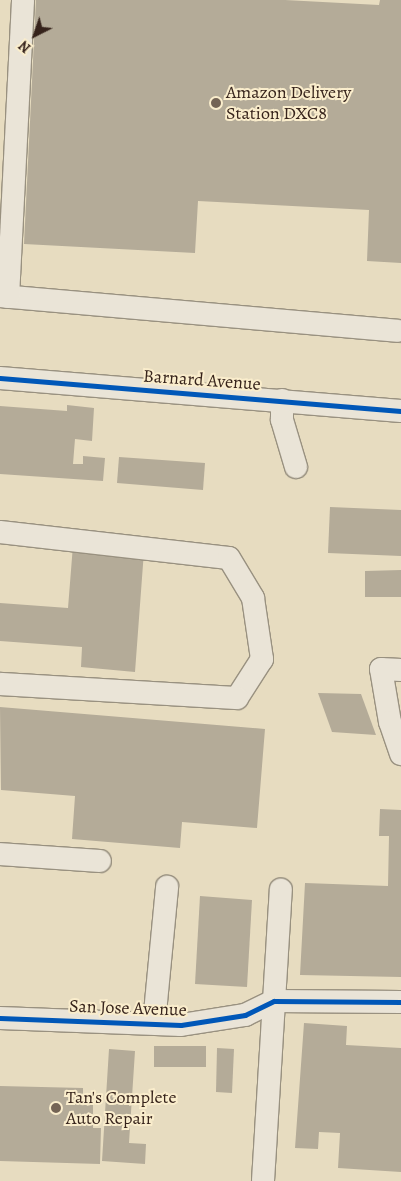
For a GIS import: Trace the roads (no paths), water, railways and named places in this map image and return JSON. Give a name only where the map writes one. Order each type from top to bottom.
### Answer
[{"type":"street","points":[[23,0],[4,296],[397,331]]},
{"type":"street","name":"Barnard Avenue","points":[[0,378],[401,411]]},
{"type":"street","points":[[282,400],[282,420],[296,467]]},
{"type":"street","points":[[0,532],[229,558],[253,598],[262,659],[237,698],[0,684]]},
{"type":"street","points":[[401,670],[381,669],[390,722],[401,754]]},
{"type":"street","points":[[0,854],[100,861]]},
{"type":"street","points":[[154,1024],[166,887]]},
{"type":"street","points":[[263,1181],[281,890]]},
{"type":"street","name":"San Jose Avenue","points":[[0,1018],[154,1024],[215,1023],[245,1016],[274,1001],[401,1002]]},
{"type":"place","name":"Amazon Delivery Station DXC8","points":[[216,103]]},
{"type":"place","name":"Tan's Complete Auto Repair","points":[[56,1108]]}]
